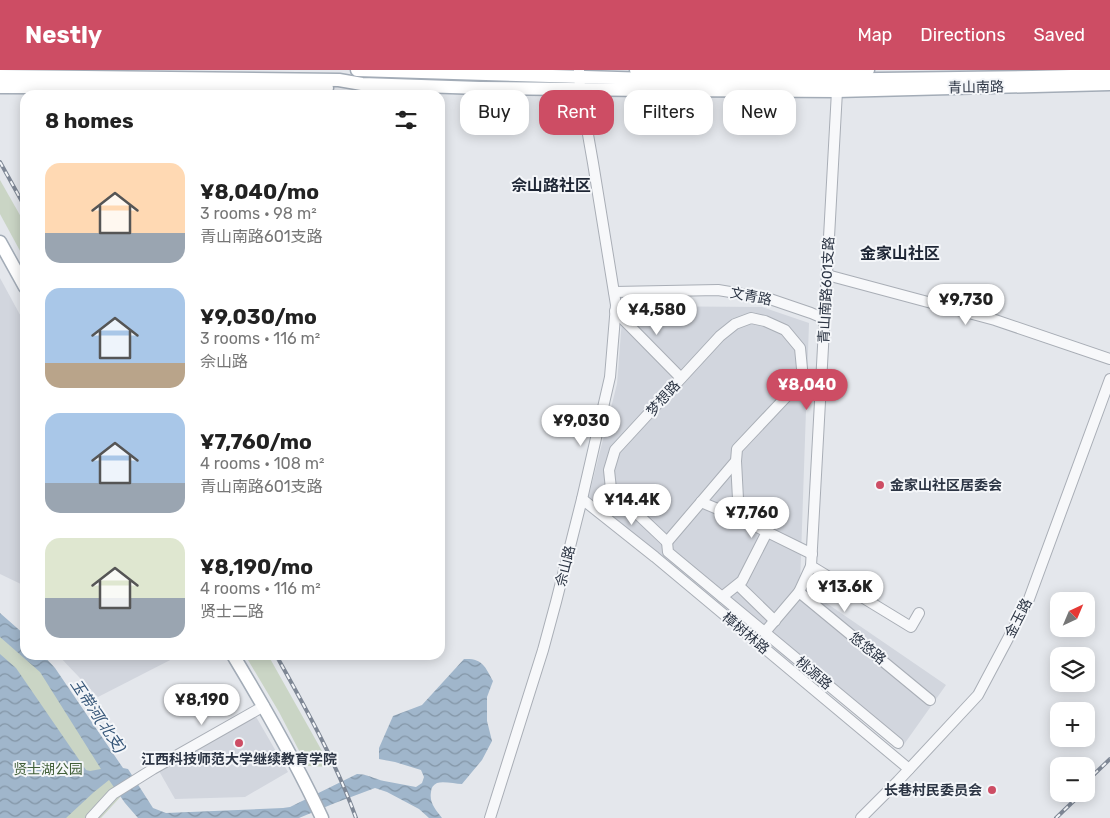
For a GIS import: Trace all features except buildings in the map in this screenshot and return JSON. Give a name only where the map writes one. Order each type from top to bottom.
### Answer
[{"type":"main road","points":[[357,70],[579,79]]},
{"type":"main road","name":"青山南路","points":[[565,70],[579,79],[642,78],[837,91],[1110,84]]},
{"type":"main road","name":"青山南路","points":[[339,80],[362,84],[480,88],[579,79],[986,70]]},
{"type":"main road","points":[[0,76],[339,80],[362,76],[579,79]]},
{"type":"main road","points":[[642,78],[733,85],[927,84],[1110,76]]},
{"type":"main road","name":"青山南路","points":[[0,87],[304,89],[334,88],[362,84]]},
{"type":"main road","points":[[0,242],[20,278]]},
{"type":"main road","points":[[236,660],[264,706],[322,818]]},
{"type":"street","name":"佘山路","points":[[490,818],[543,650],[582,499],[610,377],[616,305],[579,79]]},
{"type":"street","name":"青山南路601支路","points":[[811,566],[837,91]]},
{"type":"street","points":[[827,275],[995,320],[1110,359]]},
{"type":"street","name":"文青路","points":[[614,292],[718,290],[766,298],[825,319]]},
{"type":"street","points":[[615,311],[681,378]]},
{"type":"street","name":"梦想路","points":[[751,318],[765,321],[785,330],[800,348],[803,379],[737,449],[736,461],[668,542],[611,489],[610,470],[615,450],[720,336],[735,324],[751,318]]},
{"type":"street","name":"金玉路","points":[[861,818],[978,695],[1029,599],[1110,379]]},
{"type":"street","points":[[736,461],[739,518]]},
{"type":"street","name":"樟树林路","points":[[582,499],[655,557],[909,769]]},
{"type":"street","points":[[701,502],[739,518],[812,554]]},
{"type":"street","points":[[722,597],[742,581],[767,532]]},
{"type":"street","points":[[655,557],[668,542]]},
{"type":"street","name":"桃源路","points":[[668,542],[668,552],[898,743]]},
{"type":"street","points":[[765,632],[799,592],[811,566],[911,627],[919,612]]},
{"type":"street","points":[[738,585],[775,621]]},
{"type":"street","name":"悠悠路","points":[[799,592],[930,700]]},
{"type":"street","points":[[91,818],[113,794],[264,706]]},
{"type":"shaded area","points":[[0,278],[20,315],[20,584],[0,574]]},
{"type":"shaded area","points":[[623,306],[762,307],[809,323],[800,585],[946,685],[900,750],[588,499],[617,384]]},
{"type":"shaded area","points":[[63,660],[170,660],[98,697]]},
{"type":"shaded area","name":"江西科技师范大学继续教育学院","points":[[255,715],[288,772],[245,797],[175,799],[159,771]]},
{"type":"green space","points":[[0,180],[20,215],[20,251],[0,214]]},
{"type":"green space","name":"贤士湖公园","points":[[0,635],[20,653],[20,660],[28,660],[41,672],[123,794],[101,818],[0,818]]},
{"type":"green space","points":[[248,660],[271,660],[331,767],[307,766],[279,712]]},
{"type":"water","points":[[0,613],[20,631],[20,654],[0,637]]},
{"type":"water","points":[[0,654],[16,668],[86,770],[101,769],[40,672],[26,660],[48,660],[55,668],[123,768],[128,769],[153,808],[166,813],[290,807],[357,774],[416,787],[422,783],[424,777],[421,770],[379,759],[379,748],[393,716],[422,705],[464,659],[475,660],[482,664],[493,681],[487,697],[487,721],[492,741],[482,760],[462,784],[440,782],[432,787],[432,803],[442,818],[429,818],[419,809],[387,792],[375,788],[299,818],[138,818],[109,780],[66,818],[0,818]]},
{"type":"railway","points":[[0,162],[20,198]]},
{"type":"railway","points":[[279,660],[330,756],[356,818]]},
{"type":"railway","points":[[1095,773],[1110,759]]},
{"type":"railway","points":[[1056,818],[1073,802]]},
{"type":"place","name":"金家山社区居委会","points":[[880,485]]},
{"type":"place","name":"江西科技师范大学继续教育学院","points":[[239,743]]},
{"type":"place","name":"长巷村民委员会","points":[[992,790]]},
{"type":"district","name":"佘山路社区","points":[[551,185]]},
{"type":"district","name":"金家山社区","points":[[900,253]]},
{"type":"water label","name":"玉带河(北支)","points":[[98,716]]}]
